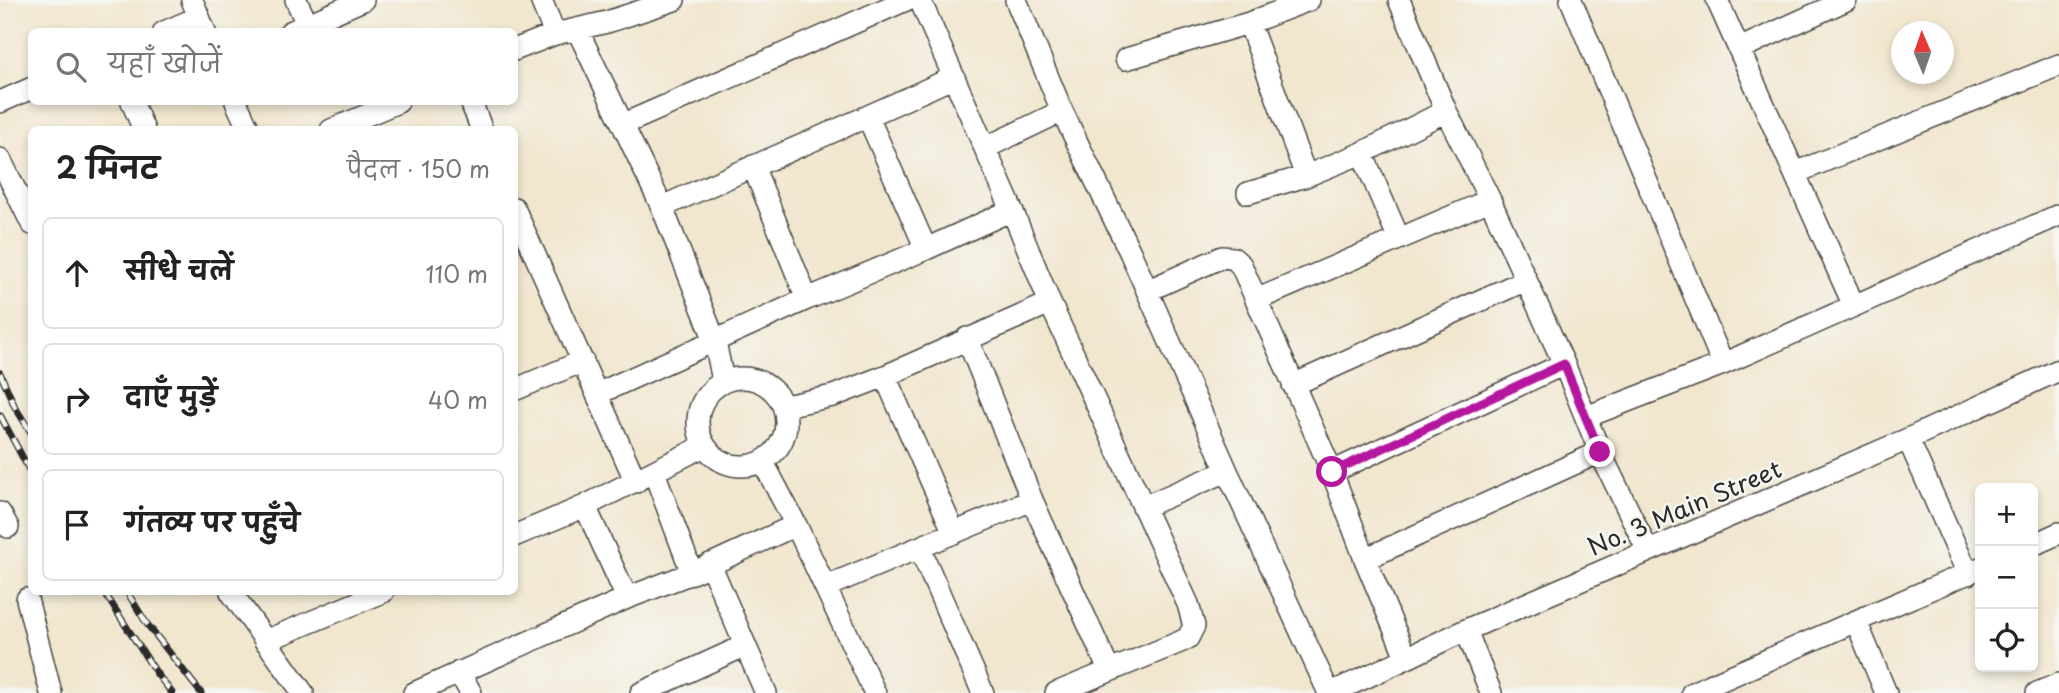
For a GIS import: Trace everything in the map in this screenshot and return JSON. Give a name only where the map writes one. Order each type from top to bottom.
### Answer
[{"type":"street","points":[[296,0],[298,28],[363,0]]},
{"type":"street","points":[[541,0],[555,34]]},
{"type":"street","points":[[518,48],[555,34],[674,0]]},
{"type":"street","points":[[624,124],[906,0]]},
{"type":"street","points":[[920,0],[1050,303],[1188,604],[1195,626],[1188,638],[1180,642],[1056,693]]},
{"type":"street","points":[[1016,0],[1062,111],[1147,291],[1329,693]]},
{"type":"street","points":[[1126,59],[1249,23],[1309,0]]},
{"type":"street","points":[[1399,0],[1446,111],[1490,200],[1564,364],[1600,452],[1648,551]]},
{"type":"street","points":[[1571,0],[1723,363]]},
{"type":"street","points":[[1717,0],[1854,306]]},
{"type":"street","points":[[1739,49],[1846,0]]},
{"type":"street","points":[[173,28],[199,16]]},
{"type":"street","points":[[1249,23],[1307,176]]},
{"type":"street","points":[[577,29],[662,207],[715,341],[723,381]]},
{"type":"street","points":[[1794,173],[2059,65]]},
{"type":"street","points":[[662,207],[954,77]]},
{"type":"street","points":[[0,102],[28,90]]},
{"type":"street","points":[[133,105],[142,126]]},
{"type":"street","points":[[237,105],[247,126]]},
{"type":"street","points":[[341,126],[391,105]]},
{"type":"street","points":[[472,105],[480,126]]},
{"type":"street","points":[[985,148],[1062,111]]},
{"type":"street","points":[[1248,193],[1307,176],[1362,153],[1446,111]]},
{"type":"street","points":[[868,117],[926,249]]},
{"type":"street","points":[[1362,153],[1399,239]]},
{"type":"street","points":[[0,159],[28,215]]},
{"type":"street","points":[[753,166],[807,299]]},
{"type":"street","points":[[1256,300],[1490,200]]},
{"type":"street","points":[[597,394],[1012,210]]},
{"type":"street","points":[[1586,417],[1723,363],[2059,215]]},
{"type":"street","points":[[518,219],[597,394],[701,569],[744,646],[766,693]]},
{"type":"street","points":[[1147,291],[1222,257],[1233,258],[1241,265],[1332,472],[1406,657]]},
{"type":"street","points":[[1293,385],[1526,280]]},
{"type":"street","points":[[785,406],[833,396],[885,376],[1050,303]]},
{"type":"street","points":[[967,338],[1032,500],[1109,670]]},
{"type":"street","points":[[518,388],[583,361]]},
{"type":"street","points":[[1332,472],[1564,364]]},
{"type":"street","name":"No. 3 Main Street","points":[[1329,693],[1378,684],[1406,657],[1908,439],[2059,370]]},
{"type":"street","points":[[885,376],[954,533]]},
{"type":"street","points":[[747,377],[771,386],[785,406],[786,432],[773,454],[763,462],[750,466],[724,463],[704,446],[697,422],[704,397],[723,381],[747,377]]},
{"type":"street","points":[[1692,693],[1974,571],[1908,439]]},
{"type":"street","points":[[518,534],[585,506],[704,446]]},
{"type":"street","points":[[1365,559],[1600,452]]},
{"type":"street","points":[[763,462],[796,525],[875,693]]},
{"type":"street","points":[[1143,508],[1227,471]]},
{"type":"street","points":[[825,587],[1032,500]]},
{"type":"street","points":[[585,506],[627,598]]},
{"type":"street","points":[[414,693],[796,525]]},
{"type":"street","points":[[2038,543],[2059,533]]},
{"type":"street","points":[[920,549],[983,693]]},
{"type":"street","points":[[233,595],[303,693]]},
{"type":"street","points":[[265,641],[376,595]]},
{"type":"street","points":[[27,599],[51,693]]},
{"type":"street","points":[[1856,621],[1886,693]]},
{"type":"street","points":[[1466,630],[1492,693]]},
{"type":"street","points":[[653,690],[744,646]]},
{"type":"street","points":[[459,672],[471,693]]},
{"type":"railway","points":[[0,373],[15,407],[28,428]]},
{"type":"railway","points":[[0,415],[28,468]]},
{"type":"railway","points":[[106,595],[172,693]]},
{"type":"railway","points":[[129,595],[147,624],[201,693]]},
{"type":"route","points":[[1332,472],[1564,364],[1600,452]]}]
